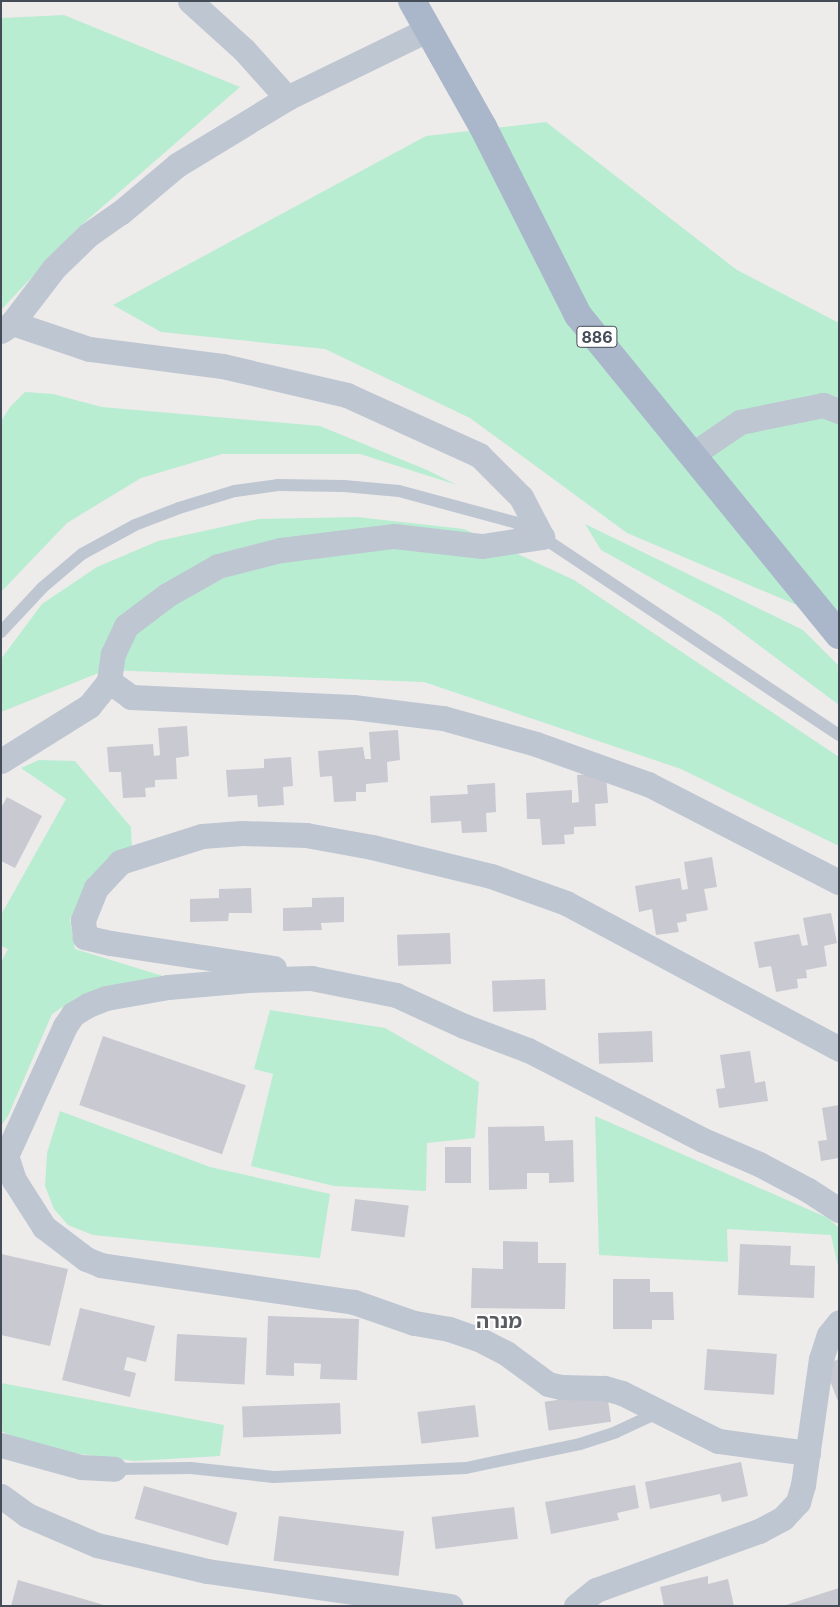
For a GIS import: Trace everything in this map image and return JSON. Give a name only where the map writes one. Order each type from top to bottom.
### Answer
[{"type":"main road","name":"886","points":[[412,1],[483,127],[578,315],[839,635]]},
{"type":"street","points":[[190,1],[244,50],[287,98]]},
{"type":"street","points":[[1,761],[88,706],[109,681],[113,654],[126,626],[167,594],[218,566],[281,550],[394,536],[482,546],[542,537],[521,497],[479,455],[346,395],[222,366],[89,349],[7,327],[54,268],[88,235],[120,213],[177,165],[287,98],[427,30]]},
{"type":"street","points":[[693,454],[740,422],[824,405],[839,411]]},
{"type":"street","points":[[109,681],[131,697],[353,707],[443,718],[536,744],[648,784],[839,882]]},
{"type":"street","points":[[839,1049],[566,902],[491,876],[372,847],[306,835],[242,833],[202,836],[120,862],[96,888],[83,920],[85,937],[148,950],[269,967],[311,978],[396,995],[464,1026],[528,1050],[703,1140],[768,1169],[808,1190],[839,1210]]},
{"type":"street","points":[[311,978],[249,980],[168,987],[106,998],[88,1005],[73,1014],[65,1026],[4,1157],[27,1204],[44,1227],[66,1246],[86,1259],[101,1264],[354,1302],[414,1323],[449,1329],[478,1339],[506,1353],[548,1384],[561,1387],[604,1388],[622,1393],[718,1441],[808,1453]]},
{"type":"street","points":[[576,1606],[596,1590],[759,1531],[784,1518],[798,1502],[808,1453],[821,1359],[829,1335],[839,1322]]},
{"type":"street","points":[[1,1445],[81,1467],[114,1469]]},
{"type":"street","points":[[1,1496],[27,1515],[97,1545],[207,1571],[451,1606]]},
{"type":"lane","points":[[1,632],[42,588],[82,554],[135,525],[179,508],[235,492],[278,485],[344,486],[399,491],[514,522],[542,537],[839,735]]},
{"type":"lane","points":[[114,1469],[190,1468],[274,1477],[466,1468],[580,1444],[616,1432],[660,1412]]},
{"type":"green space","points":[[64,15],[240,87],[78,228],[1,310],[1,18]]},
{"type":"green space","points":[[546,122],[737,270],[839,323],[839,623],[627,533],[470,418],[325,349],[161,332],[113,305],[426,136]]},
{"type":"green space","points":[[25,392],[53,394],[102,407],[320,426],[427,470],[457,485],[360,454],[222,454],[141,478],[67,523],[1,592],[1,421],[10,407]]},
{"type":"green space","points":[[357,517],[464,529],[574,580],[839,757],[839,846],[681,769],[424,682],[106,670],[1,712],[1,659],[42,604],[97,567],[158,541],[258,519]]},
{"type":"green space","points":[[585,524],[803,630],[839,666],[839,705],[720,616],[601,550]]},
{"type":"green space","points":[[39,760],[75,761],[131,827],[132,850],[83,894],[70,919],[75,949],[176,980],[81,995],[52,1014],[8,1116],[1,1126],[1,962],[8,949],[1,946],[1,915],[66,799],[21,768]]},
{"type":"green space","points":[[270,1010],[385,1028],[479,1082],[475,1138],[427,1143],[426,1191],[334,1186],[251,1166],[273,1074],[254,1069]]},
{"type":"green space","points":[[60,1111],[210,1167],[330,1194],[320,1258],[93,1235],[68,1225],[54,1209],[45,1186],[47,1153]]},
{"type":"green space","points":[[595,1116],[828,1218],[839,1228],[839,1271],[831,1235],[727,1229],[728,1262],[599,1255]]},
{"type":"green space","points":[[1,1383],[224,1425],[220,1456],[135,1461],[57,1451],[21,1440],[1,1431]]},
{"type":"building","points":[[187,726],[189,756],[176,758],[177,779],[155,780],[155,787],[145,788],[146,797],[123,798],[121,772],[109,772],[107,747],[153,744],[154,756],[160,755],[158,728]]},
{"type":"building","points":[[398,730],[400,760],[387,762],[388,782],[366,784],[366,792],[356,792],[356,801],[334,802],[332,776],[320,777],[318,751],[363,747],[365,759],[371,759],[369,732]]},
{"type":"building","points":[[291,757],[293,786],[283,787],[284,805],[258,807],[257,795],[228,797],[226,770],[264,768],[264,759]]},
{"type":"building","points":[[606,773],[608,803],[595,804],[596,826],[574,827],[574,834],[564,835],[565,844],[542,845],[540,819],[527,819],[526,793],[572,790],[572,803],[579,802],[577,775]]},
{"type":"building","points":[[495,783],[496,812],[486,813],[487,832],[462,833],[461,821],[431,823],[430,796],[468,794],[467,785]]},
{"type":"building","points":[[7,797],[42,816],[15,868],[1,861],[1,808]]},
{"type":"building","points":[[712,857],[717,887],[704,889],[708,910],[686,914],[687,921],[677,923],[679,932],[656,935],[652,909],[639,912],[635,886],[680,878],[682,890],[688,889],[684,862]]},
{"type":"building","points":[[251,888],[252,913],[229,913],[228,921],[190,922],[190,899],[219,898],[219,889]]},
{"type":"building","points":[[344,897],[344,922],[321,923],[322,930],[283,931],[283,908],[312,907],[312,898]]},
{"type":"building","points":[[831,913],[837,943],[824,946],[827,966],[806,970],[807,978],[797,979],[798,988],[776,992],[771,966],[759,968],[754,942],[799,934],[802,946],[808,945],[803,918]]},
{"type":"building","points":[[450,933],[451,964],[398,966],[397,935]]},
{"type":"building","points":[[545,979],[546,1010],[493,1012],[492,981]]},
{"type":"building","points":[[652,1031],[653,1062],[599,1064],[598,1033]]},
{"type":"building","points":[[103,1036],[246,1085],[222,1154],[79,1105]]},
{"type":"building","points":[[750,1051],[755,1083],[765,1081],[768,1101],[719,1108],[716,1089],[725,1088],[720,1055]]},
{"type":"building","points":[[839,1105],[839,1158],[821,1161],[818,1141],[827,1140],[822,1108]]},
{"type":"building","points":[[544,1126],[545,1141],[573,1140],[574,1182],[549,1183],[549,1173],[527,1173],[527,1189],[489,1190],[488,1127]]},
{"type":"building","points":[[445,1147],[471,1147],[471,1183],[445,1183]]},
{"type":"building","points":[[355,1199],[409,1206],[405,1237],[351,1231]]},
{"type":"building","points":[[503,1241],[538,1242],[538,1263],[566,1263],[565,1309],[471,1308],[472,1268],[503,1269]]},
{"type":"building","points":[[740,1244],[791,1246],[790,1265],[815,1266],[814,1298],[738,1295]]},
{"type":"building","points":[[1,1254],[68,1269],[50,1346],[1,1335]]},
{"type":"building","points":[[613,1279],[650,1279],[650,1292],[673,1292],[674,1320],[652,1320],[652,1329],[613,1329]]},
{"type":"building","points":[[80,1308],[155,1326],[146,1362],[127,1357],[124,1370],[136,1373],[130,1397],[62,1380]]},
{"type":"building","points":[[268,1316],[359,1319],[357,1380],[320,1379],[321,1364],[294,1363],[294,1376],[266,1375]]},
{"type":"building","points":[[177,1334],[247,1338],[244,1385],[175,1381]]},
{"type":"building","points":[[707,1349],[777,1354],[774,1395],[704,1390]]},
{"type":"building","points":[[839,1359],[839,1404],[824,1365]]},
{"type":"building","points":[[607,1393],[611,1422],[549,1430],[545,1402]]},
{"type":"building","points":[[340,1403],[341,1434],[243,1437],[242,1406]]},
{"type":"building","points":[[475,1405],[479,1437],[421,1444],[417,1412]]},
{"type":"building","points":[[741,1462],[748,1496],[722,1502],[720,1494],[650,1509],[645,1482]]},
{"type":"building","points":[[635,1485],[639,1508],[617,1513],[619,1520],[551,1534],[545,1502]]},
{"type":"building","points":[[144,1486],[237,1513],[228,1545],[135,1519]]},
{"type":"building","points":[[514,1507],[518,1539],[436,1549],[432,1517]]},
{"type":"building","points":[[279,1516],[404,1531],[399,1576],[274,1561]]},
{"type":"building","points":[[708,1576],[708,1584],[728,1579],[734,1606],[664,1606],[660,1587]]},
{"type":"building","points":[[18,1580],[104,1605],[104,1606],[11,1606]]},
{"type":"building","points":[[839,1588],[839,1606],[786,1606],[786,1605]]},
{"type":"district","name":"מנרה","points":[[499,1321]]}]
